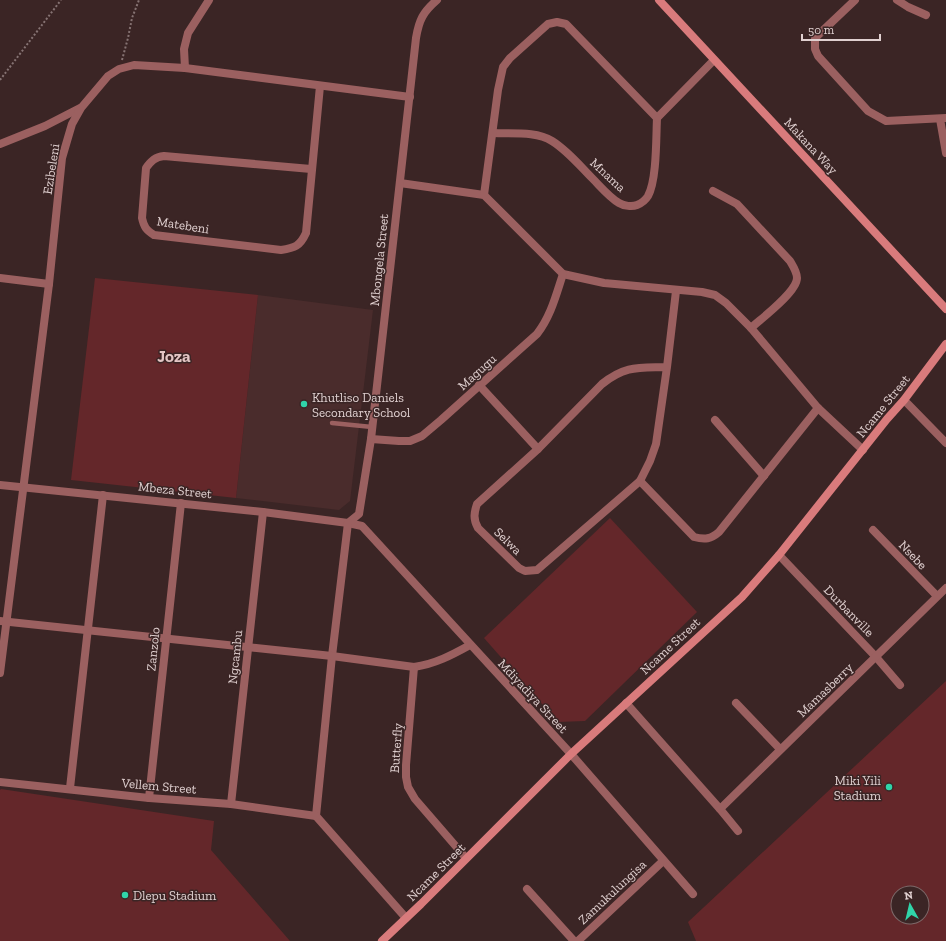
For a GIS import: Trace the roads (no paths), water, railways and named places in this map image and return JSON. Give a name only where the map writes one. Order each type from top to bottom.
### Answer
[{"type":"street","points":[[185,68],[184,49],[188,33],[209,0]]},
{"type":"street","name":"Mbongela Street","points":[[348,523],[359,514],[371,439],[418,25],[423,15],[436,0]]},
{"type":"street","name":"Makana Way","points":[[659,0],[946,309]]},
{"type":"street","points":[[855,0],[815,38],[815,50],[818,56],[868,111],[882,119],[886,121],[943,119],[946,153]]},
{"type":"street","points":[[897,0],[926,15]]},
{"type":"street","points":[[484,195],[498,90],[503,67],[510,58],[548,24],[557,22],[566,24],[657,118],[714,60]]},
{"type":"street","name":"Ezibeleni","points":[[0,673],[3,621],[23,487],[49,284],[62,158],[72,124],[81,108],[108,76],[119,69],[134,65],[185,68],[410,97]]},
{"type":"street","name":"Matebeni","points":[[311,169],[164,156],[156,157],[146,168],[142,218],[144,226],[147,231],[154,235],[282,250],[293,248],[302,242],[306,233],[320,86]]},
{"type":"street","points":[[0,144],[45,126],[81,108]]},
{"type":"street","name":"Mnama","points":[[493,133],[533,135],[552,141],[566,151],[608,194],[620,204],[632,206],[643,202],[649,195],[652,186],[657,118]]},
{"type":"street","points":[[400,183],[484,195],[563,274],[604,283],[676,291],[702,292],[715,295],[726,303],[751,328],[818,408],[863,450]]},
{"type":"street","points":[[713,191],[737,204],[790,261],[795,270],[797,278],[795,286],[790,293],[751,328]]},
{"type":"street","name":"Magugu","points":[[371,439],[410,441],[422,436],[441,420],[537,334],[545,323],[550,312],[563,274]]},
{"type":"street","points":[[0,278],[49,284]]},
{"type":"street","name":"Selwa","points":[[668,367],[635,368],[613,375],[602,384],[538,449],[477,504],[474,513],[474,521],[478,528],[519,568],[525,571],[537,570],[640,481],[650,462],[656,444],[668,367],[676,291]]},
{"type":"street","name":"Ncame Street","points":[[382,941],[570,754],[742,596],[778,555],[904,400],[946,344]]},
{"type":"street","points":[[479,385],[538,449]]},
{"type":"street","points":[[904,400],[946,443]]},
{"type":"street","points":[[640,481],[694,537],[707,539],[713,537],[719,532],[818,408]]},
{"type":"street","points":[[715,420],[764,476]]},
{"type":"street","name":"Mbeza Street","points":[[0,485],[181,503],[348,523]]},
{"type":"street","points":[[70,788],[102,495]]},
{"type":"street","name":"Zanzolo","points":[[148,798],[181,503]]},
{"type":"street","name":"Ngcambu","points":[[230,804],[263,512]]},
{"type":"street","points":[[348,523],[332,656],[316,816],[406,918]]},
{"type":"street","name":"Mdiyadiya Street","points":[[348,523],[362,526],[570,754],[693,894]]},
{"type":"street","name":"Nsebe","points":[[873,530],[937,596]]},
{"type":"street","name":"Durbanville","points":[[778,555],[876,657],[900,685]]},
{"type":"street","name":"Mamasberry","points":[[720,809],[946,588]]},
{"type":"street","points":[[3,621],[332,656],[414,667],[428,665],[445,659],[470,645]]},
{"type":"street","name":"Butterfly","points":[[414,667],[406,765],[408,787],[415,799],[466,858]]},
{"type":"street","points":[[626,703],[738,831]]},
{"type":"street","points":[[736,703],[780,750]]},
{"type":"street","name":"Vellem Street","points":[[0,782],[70,788],[148,798],[230,804],[316,816]]},
{"type":"street","name":"Zamukulungisa","points":[[578,941],[663,861]]},
{"type":"street","points":[[527,890],[574,941]]},
{"type":"lane","points":[[332,423],[372,427]]},
{"type":"place","name":"Khutliso Daniels Secondary School","points":[[304,404]]},
{"type":"place","name":"Miki Yili Stadium","points":[[889,787]]},
{"type":"place","name":"Dlepu Stadium","points":[[125,895]]},
{"type":"district","name":"Joza","points":[[174,356]]}]
